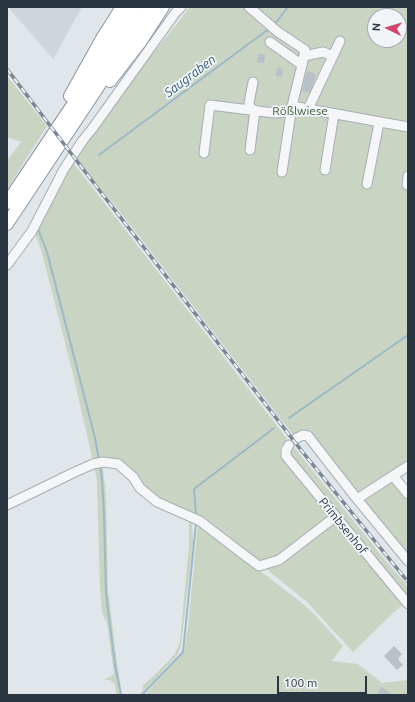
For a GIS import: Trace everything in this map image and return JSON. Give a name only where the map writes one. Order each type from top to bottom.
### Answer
[{"type":"highway","points":[[104,37],[104,28],[114,7]]},
{"type":"highway","points":[[33,164],[36,152],[122,7]]},
{"type":"highway","points":[[7,203],[74,103],[135,7]]},
{"type":"highway","points":[[7,224],[149,7]]},
{"type":"highway","points":[[98,87],[109,83],[163,7]]},
{"type":"highway","points":[[152,24],[158,20],[169,7]]},
{"type":"lane","points":[[7,266],[32,231],[64,168],[181,7]]},
{"type":"lane","points":[[249,7],[278,32],[305,50],[292,106],[282,172]]},
{"type":"lane","points":[[308,109],[340,41]]},
{"type":"lane","points":[[270,42],[303,60]]},
{"type":"lane","points":[[303,60],[323,52],[333,56]]},
{"type":"lane","points":[[250,150],[253,110],[250,103],[253,82]]},
{"type":"lane","points":[[204,153],[210,105],[274,113],[287,112],[292,106]]},
{"type":"lane","points":[[292,106],[379,123],[408,127]]},
{"type":"lane","points":[[325,170],[334,114]]},
{"type":"lane","points":[[367,184],[379,123]]},
{"type":"lane","points":[[297,438],[303,435],[308,436],[408,561]]},
{"type":"lane","name":"Primbsenhof","points":[[289,445],[286,450],[286,456],[408,604]]},
{"type":"lane","points":[[7,504],[93,464],[103,462],[118,464],[133,477],[140,488],[157,502],[200,521],[259,566],[279,560],[335,517]]},
{"type":"lane","points":[[357,499],[408,466]]},
{"type":"lane","points":[[393,476],[408,494]]},
{"type":"shaded area","points":[[8,7],[82,7],[53,59]]},
{"type":"green space","name":"Rößlwiese","points":[[190,7],[408,7],[408,462],[359,493],[354,491],[302,431],[293,435],[117,208],[73,155]]},
{"type":"green space","points":[[7,76],[47,126],[7,189],[7,161],[21,142],[7,137]]},
{"type":"green space","points":[[71,160],[288,440],[280,448],[281,456],[328,512],[327,518],[284,552],[266,562],[257,561],[158,501],[142,486],[124,463],[102,459],[93,461],[73,374],[41,249],[34,232]]},
{"type":"green space","points":[[292,445],[408,587],[408,601],[289,456]]},
{"type":"green space","points":[[94,466],[103,466],[106,496],[108,589],[122,695],[116,695],[115,684],[110,680],[104,680],[114,674],[107,624],[102,612],[97,480]]},
{"type":"green space","points":[[390,478],[408,498],[408,561],[357,499]]},
{"type":"green space","points":[[189,518],[192,520],[193,544],[181,646],[178,654],[143,693],[146,694],[184,652],[188,627],[198,522],[245,561],[267,576],[314,614],[343,646],[332,661],[358,664],[382,683],[408,679],[408,695],[303,695],[303,692],[300,695],[138,695],[142,692],[143,685],[175,654],[180,641],[189,545]]},
{"type":"green space","points":[[334,522],[337,523],[405,603],[353,652],[307,602],[265,567]]},
{"type":"building","points":[[258,54],[265,55],[264,63],[257,62]]},
{"type":"building","points":[[277,68],[283,69],[282,77],[276,76]]},
{"type":"building","points":[[307,71],[316,74],[309,93],[302,91]]},
{"type":"building","points":[[394,646],[402,654],[398,659],[403,665],[397,670],[384,656]]},
{"type":"building","points":[[381,687],[393,695],[381,695],[378,693]]},
{"type":"waterway","name":"Saugraben","points":[[274,25],[288,7]]},
{"type":"waterway","name":"Saugraben","points":[[99,155],[270,28]]},
{"type":"waterway","points":[[38,229],[47,252],[95,438],[99,460]]},
{"type":"waterway","points":[[289,418],[408,335]]},
{"type":"waterway","points":[[196,515],[194,489],[274,428]]},
{"type":"waterway","points":[[100,466],[104,514],[106,593],[115,665],[121,695]]},
{"type":"waterway","points":[[142,695],[183,652],[196,523]]},
{"type":"railway","points":[[7,69],[301,450],[408,582]]}]
